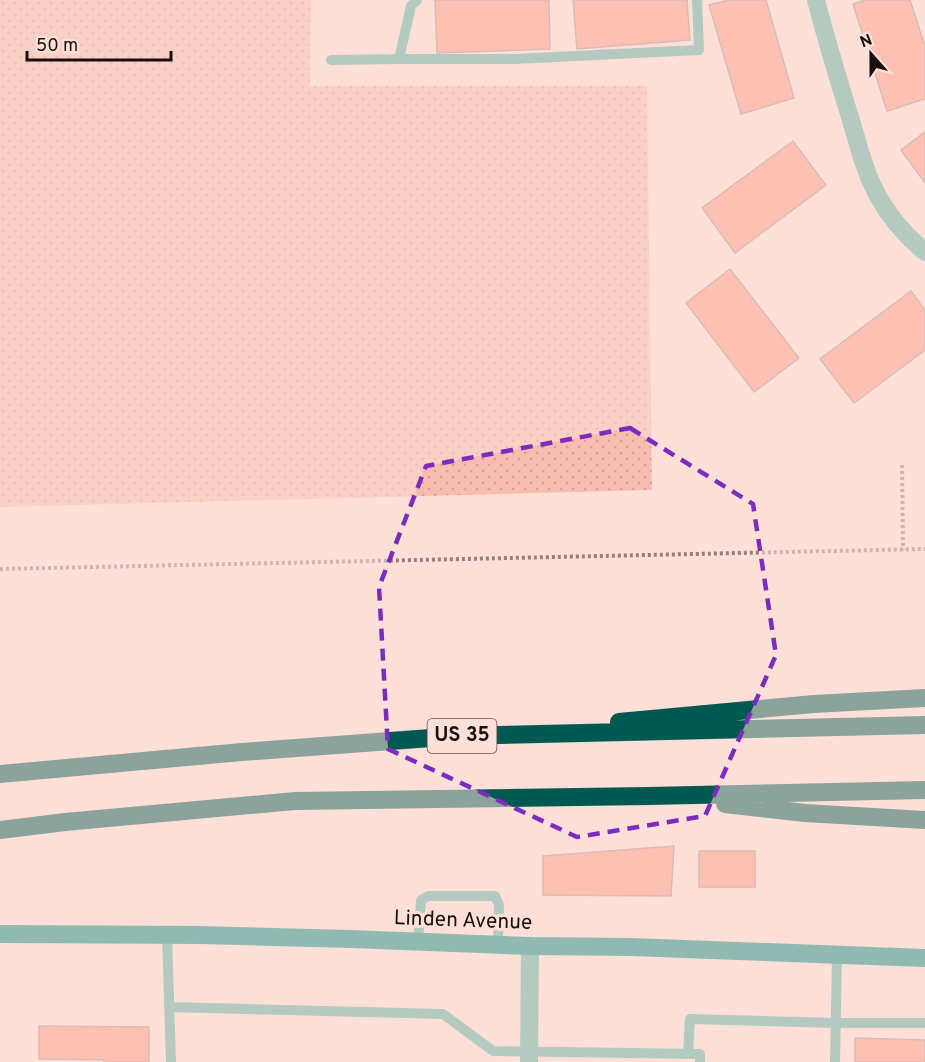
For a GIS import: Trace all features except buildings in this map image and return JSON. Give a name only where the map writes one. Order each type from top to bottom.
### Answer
[{"type":"highway","points":[[458,736],[814,704],[925,698]]},
{"type":"highway","name":"US 35","points":[[0,774],[230,753],[458,736],[925,725]]},
{"type":"highway","points":[[0,830],[295,801],[925,790]]},
{"type":"highway","points":[[648,796],[804,813],[925,820]]},
{"type":"main road","name":"Linden Avenue","points":[[0,934],[166,935],[632,947],[925,958]]},
{"type":"street","points":[[816,0],[830,54],[867,173],[892,219],[925,252]]},
{"type":"street","points":[[529,1057],[530,946]]},
{"type":"lane","points":[[399,59],[411,6],[417,0]]},
{"type":"lane","points":[[331,60],[514,59],[699,50],[697,0]]},
{"type":"lane","points":[[418,942],[421,900],[428,896],[495,896],[499,905],[498,945]]},
{"type":"lane","points":[[166,935],[171,1062]]},
{"type":"lane","points":[[835,1062],[837,955]]},
{"type":"lane","points":[[169,1007],[443,1014],[494,1051],[529,1057],[700,1054],[700,1062]]},
{"type":"lane","points":[[688,1054],[690,1019],[925,1023]]},
{"type":"path","points":[[902,465],[903,550]]},
{"type":"path","points":[[0,569],[925,549]]},
{"type":"highlighted area","points":[[630,428],[753,504],[776,655],[705,816],[577,837],[388,749],[379,587],[426,466]]},
{"type":"shaded area","points":[[0,0],[311,0],[310,86],[647,86],[652,490],[0,507]]}]
